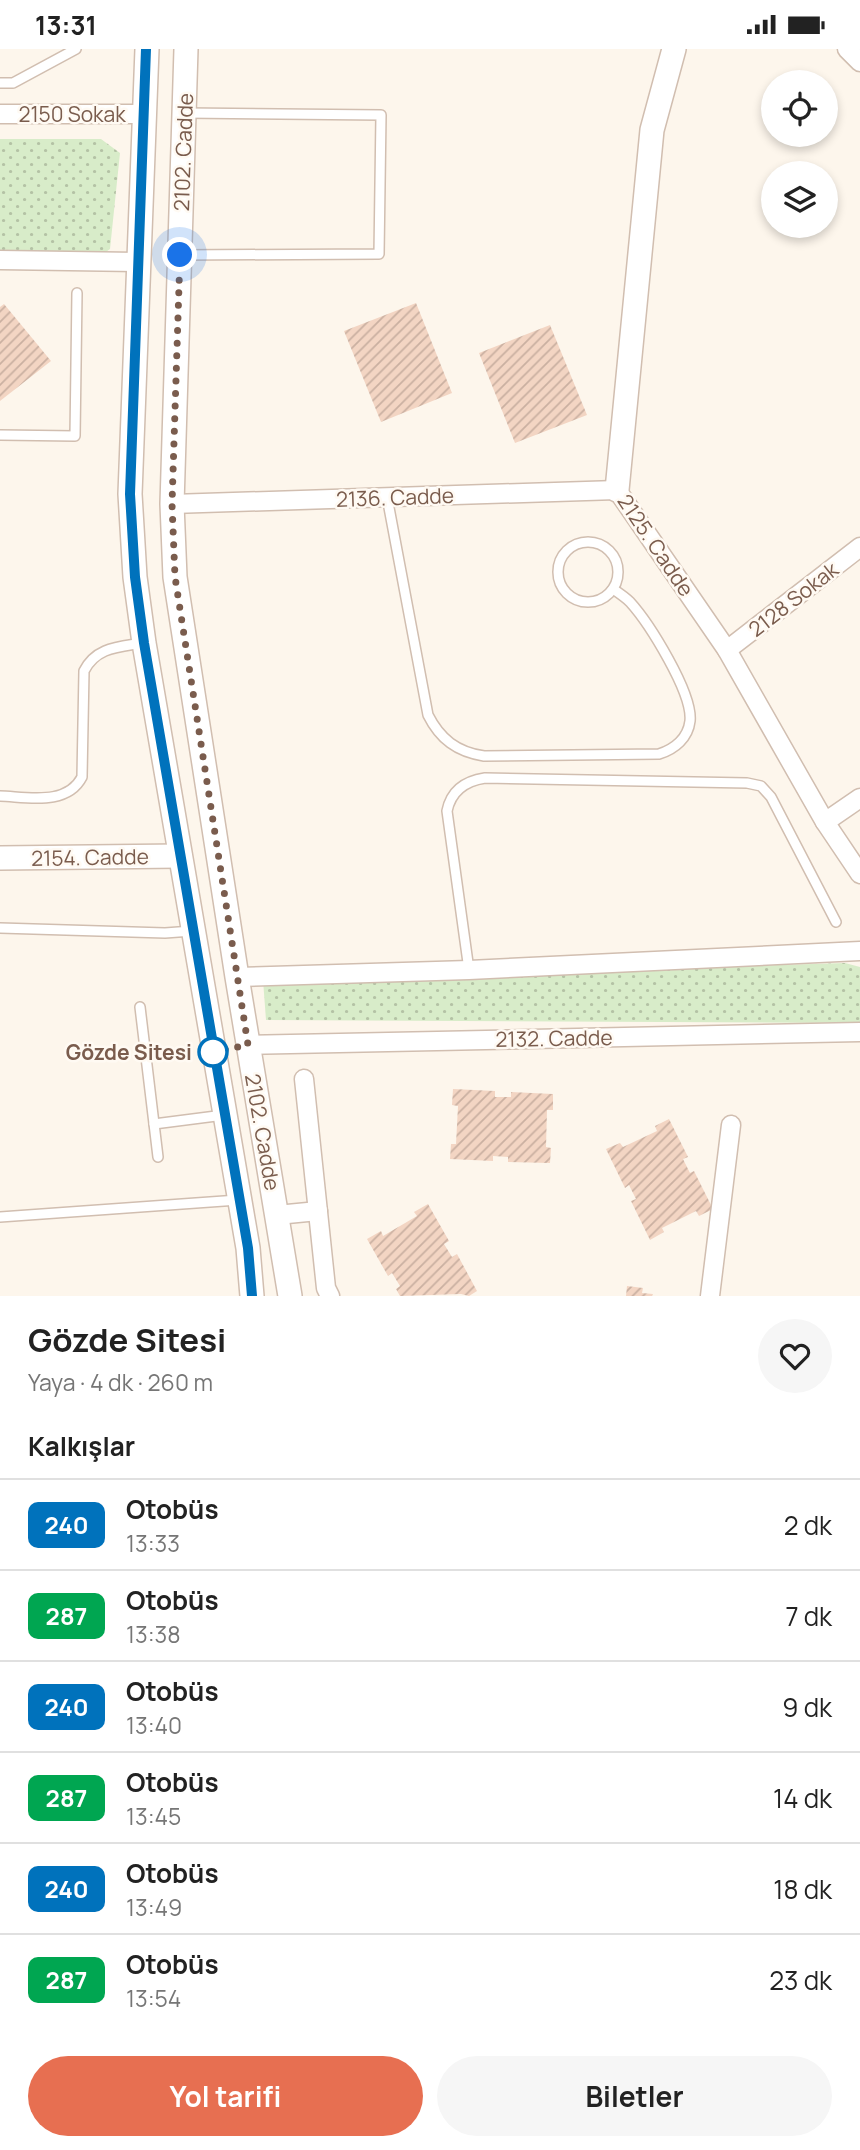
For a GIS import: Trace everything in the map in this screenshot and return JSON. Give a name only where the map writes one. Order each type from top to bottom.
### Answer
[{"type":"street","name":"2102. Cadde","points":[[146,49],[130,494],[135,577],[248,1248],[252,1296]]},
{"type":"street","name":"2102. Cadde","points":[[186,49],[172,504],[175,577],[290,1296]]},
{"type":"street","name":"2125. Cadde","points":[[674,49],[652,130],[617,490],[727,650],[825,823],[860,874]]},
{"type":"street","points":[[847,49],[860,62]]},
{"type":"street","name":"2150 Sokak","points":[[0,114],[144,114]]},
{"type":"street","points":[[0,260],[137,262]]},
{"type":"street","name":"2136. Cadde","points":[[172,504],[617,490]]},
{"type":"street","name":"2128 Sokak","points":[[727,650],[860,547]]},
{"type":"street","points":[[825,823],[860,798]]},
{"type":"street","name":"2154. Cadde","points":[[0,858],[180,856]]},
{"type":"street","points":[[237,977],[469,970],[860,951]]},
{"type":"street","name":"2132. Cadde","points":[[248,1045],[860,1032]]},
{"type":"street","points":[[304,1079],[326,1288],[330,1296]]},
{"type":"street","points":[[710,1296],[731,1125]]},
{"type":"street","points":[[277,1215],[318,1211]]},
{"type":"lane","points":[[0,83],[13,83],[76,49]]},
{"type":"lane","points":[[180,255],[379,254],[381,114],[184,113]]},
{"type":"lane","points":[[0,435],[75,436],[77,293]]},
{"type":"lane","points":[[387,497],[428,715],[440,734],[471,754],[659,754],[681,741],[690,723],[686,695],[670,661],[640,615],[629,601],[613,589]]},
{"type":"lane","points":[[585,542],[599,544],[610,551],[617,563],[618,576],[613,589],[603,598],[591,602],[577,600],[566,593],[559,581],[558,568],[563,555],[573,546],[585,542]]},
{"type":"lane","points":[[0,796],[57,797],[71,792],[82,777],[84,671],[92,658],[107,649],[144,643]]},
{"type":"lane","points":[[469,970],[447,811],[452,798],[462,786],[477,779],[747,783],[761,786],[771,797],[836,922]]},
{"type":"lane","points":[[0,927],[165,933],[193,931]]},
{"type":"lane","points":[[140,1007],[158,1157]]},
{"type":"lane","points":[[154,1124],[224,1115]]},
{"type":"lane","points":[[0,1217],[240,1200]]},
{"type":"green space","points":[[0,139],[101,139],[120,153],[110,249],[95,260],[0,257]]},
{"type":"green space","points":[[845,963],[860,967],[860,1023],[266,1020],[263,980]]},
{"type":"building","points":[[416,303],[452,393],[381,422],[344,331]]},
{"type":"building","points":[[4,304],[51,361],[0,401],[0,307]]},
{"type":"building","points":[[550,325],[587,415],[515,443],[479,353]]},
{"type":"building","points":[[453,1089],[495,1091],[495,1097],[511,1097],[511,1092],[553,1094],[553,1110],[547,1110],[546,1147],[551,1148],[550,1163],[508,1162],[508,1157],[493,1156],[493,1161],[450,1159],[451,1144],[456,1144],[458,1106],[452,1105]]},
{"type":"building","points":[[669,1119],[688,1157],[683,1159],[690,1173],[694,1171],[713,1209],[699,1216],[696,1211],[662,1228],[664,1232],[650,1240],[631,1201],[636,1199],[629,1185],[625,1188],[606,1149],[620,1143],[623,1147],[657,1131],[655,1126]]},
{"type":"building","points":[[428,1204],[449,1241],[444,1244],[452,1257],[457,1254],[477,1291],[469,1296],[400,1296],[396,1289],[400,1286],[392,1273],[388,1276],[367,1239],[381,1231],[383,1236],[417,1216],[414,1212]]},
{"type":"building","points":[[627,1286],[643,1288],[642,1293],[653,1294],[626,1296]]},
{"type":"bus line","name":"240","points":[[146,49],[130,494],[135,577],[248,1248],[252,1296]]},
{"type":"place","name":"Gözde Sitesi","points":[[213,1052]]},
{"type":"route","points":[[180,255],[172,504],[175,577],[248,1045],[213,1052]]}]
